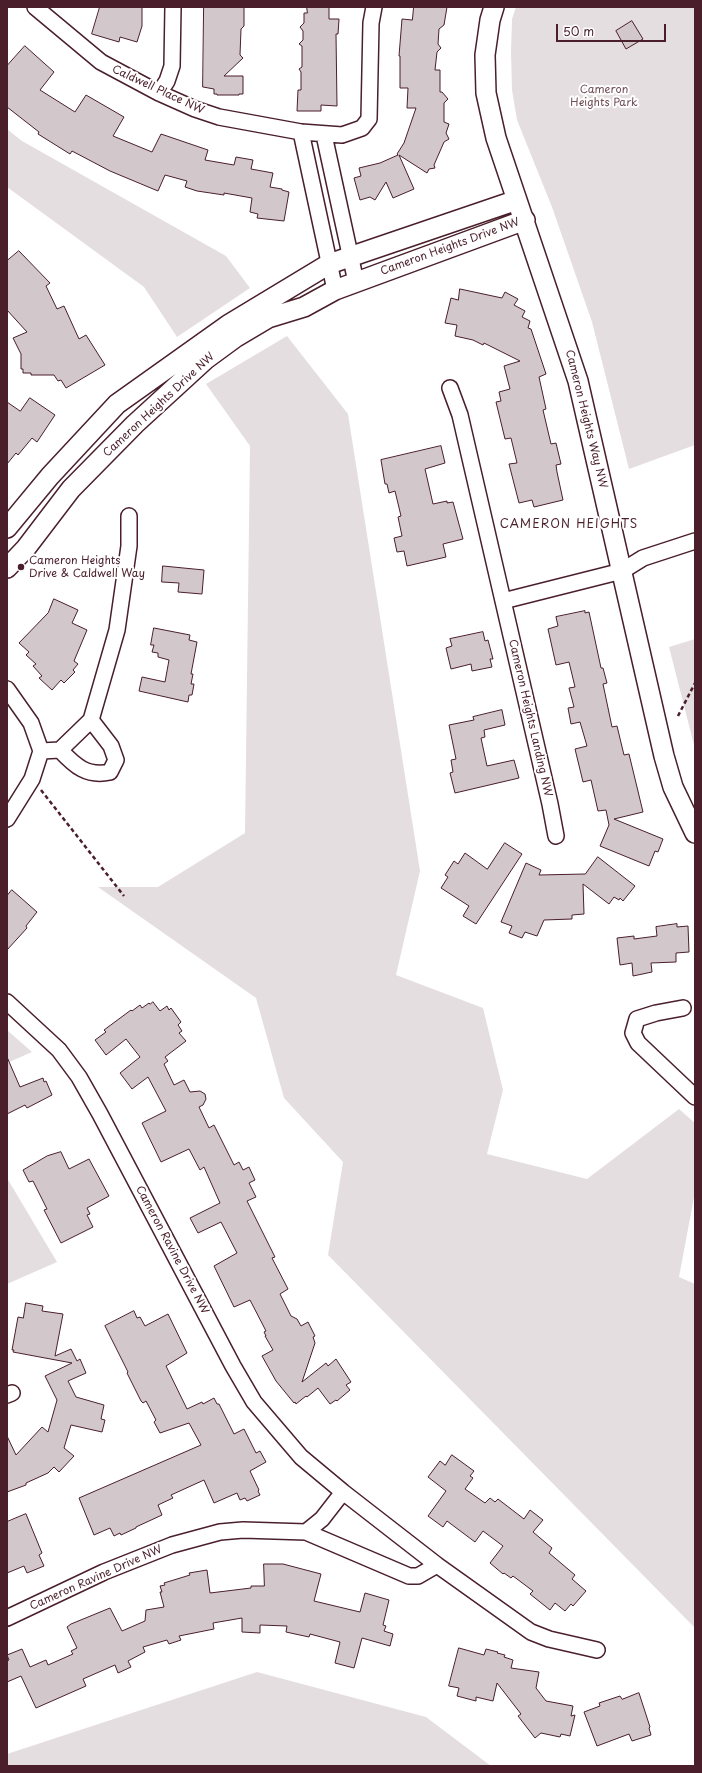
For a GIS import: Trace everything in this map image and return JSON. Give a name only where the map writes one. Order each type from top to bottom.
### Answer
[{"type":"street","name":"Caldwell Place NW","points":[[35,7],[101,62],[195,109],[219,117],[324,135],[342,135],[362,128],[369,119],[371,23],[374,7]]},
{"type":"street","points":[[159,92],[167,81],[172,66],[173,7]]},
{"type":"street","name":"Cameron Heights Way NW","points":[[494,7],[490,20],[485,55],[486,94],[496,138],[525,220],[578,381],[664,756],[673,787],[695,833]]},
{"type":"street","points":[[301,132],[334,290]]},
{"type":"street","points":[[324,135],[356,282]]},
{"type":"street","name":"Cameron Heights Drive NW","points":[[7,528],[50,476],[116,404],[267,310],[329,264],[351,258],[517,200]]},
{"type":"street","name":"Cameron Heights Drive NW","points":[[267,310],[304,306],[334,290],[525,220]]},
{"type":"street","name":"Cameron Heights Drive NW","points":[[7,568],[26,548],[71,489],[136,424],[200,353]]},
{"type":"street","name":"Cameron Heights Landing NW","points":[[450,388],[460,415],[556,836]]},
{"type":"street","points":[[41,751],[60,750],[92,720],[117,630],[129,546],[129,516]]},
{"type":"street","points":[[503,601],[622,571],[643,558],[695,541]]},
{"type":"street","points":[[7,689],[31,723],[41,751],[32,779],[7,819]]},
{"type":"street","points":[[60,750],[83,770],[98,775],[110,772],[116,760],[111,746],[92,720]]},
{"type":"street","name":"Cameron Ravine Drive NW","points":[[7,1002],[59,1050],[79,1077],[233,1366],[254,1402],[301,1456],[343,1492],[438,1565],[531,1632],[549,1639],[597,1650]]},
{"type":"street","points":[[683,1008],[637,1019],[634,1033],[638,1043],[695,1097]]},
{"type":"street","points":[[306,1532],[322,1519],[343,1492]]},
{"type":"street","name":"Cameron Ravine Drive NW","points":[[7,1618],[104,1572],[172,1545],[220,1532],[243,1530],[306,1532],[409,1576],[418,1576],[438,1565]]},
{"type":"path","points":[[678,716],[695,683]]},
{"type":"path","points":[[32,779],[124,896]]},
{"type":"green space","name":"Cameron Heights Park","points":[[516,7],[695,7],[695,445],[629,469],[592,322],[552,207],[517,120],[512,90],[511,52],[512,19]]},
{"type":"green space","points":[[7,129],[22,141],[226,256],[250,288],[177,337],[144,287],[7,187]]},
{"type":"green space","points":[[287,336],[348,414],[420,871],[396,975],[483,1008],[503,1090],[487,1154],[587,1179],[679,1109],[695,1123],[695,1192],[679,1277],[695,1284],[695,1628],[328,1255],[343,1162],[284,1098],[256,998],[98,887],[158,887],[245,833],[250,446],[206,384]]},
{"type":"green space","points":[[695,639],[695,749],[669,647]]},
{"type":"green space","points":[[7,1030],[32,1052],[7,1063]]},
{"type":"green space","points":[[7,1178],[57,1262],[7,1284]]},
{"type":"green space","points":[[257,1672],[426,1717],[491,1766],[7,1766],[7,1754]]},
{"type":"building","points":[[100,7],[142,7],[142,26],[137,42],[120,37],[119,42],[92,34]]},
{"type":"building","points":[[204,7],[244,7],[244,26],[241,29],[240,55],[243,58],[224,76],[243,76],[243,94],[217,95],[214,94],[214,89],[203,87]]},
{"type":"building","points":[[307,7],[329,7],[329,19],[339,19],[338,34],[336,34],[337,106],[321,105],[321,111],[297,111],[298,90],[301,90],[301,72],[299,69],[302,67],[302,46],[299,44],[303,40],[303,31],[300,27],[304,23],[304,13],[307,13]]},
{"type":"building","points":[[414,7],[447,7],[444,25],[439,29],[438,44],[441,48],[437,52],[435,70],[440,70],[440,92],[442,92],[448,99],[444,103],[444,122],[449,124],[446,133],[449,139],[444,142],[434,165],[435,168],[429,169],[427,173],[399,155],[414,189],[393,198],[386,182],[375,200],[370,197],[360,200],[354,178],[361,176],[359,168],[380,163],[398,155],[397,154],[404,143],[416,108],[407,108],[408,88],[400,88],[399,56],[402,19],[412,20]]},
{"type":"building","points":[[632,21],[643,39],[626,49],[616,31]]},
{"type":"building","points":[[25,46],[54,72],[40,90],[75,112],[86,95],[124,117],[113,136],[152,152],[161,134],[208,150],[205,160],[234,165],[236,157],[253,160],[251,169],[273,173],[270,187],[289,192],[284,221],[257,218],[258,214],[250,212],[252,198],[224,193],[224,195],[197,191],[185,187],[187,181],[165,175],[158,191],[110,171],[72,151],[70,154],[38,134],[39,132],[7,107],[7,66]]},
{"type":"building","points":[[19,251],[50,283],[46,286],[57,309],[64,306],[79,339],[86,335],[105,365],[66,388],[61,380],[58,381],[54,375],[31,375],[31,373],[23,373],[23,369],[21,369],[21,354],[13,338],[27,332],[7,310],[7,261]]},
{"type":"building","points":[[460,289],[502,298],[505,292],[518,299],[514,305],[525,311],[522,317],[530,321],[528,328],[531,329],[546,374],[539,377],[546,409],[543,410],[551,444],[556,443],[561,464],[556,465],[563,500],[534,507],[532,500],[519,503],[509,464],[517,463],[511,438],[505,439],[496,402],[501,401],[499,392],[510,389],[504,366],[520,361],[484,343],[483,345],[473,340],[455,336],[457,325],[445,323],[451,298],[458,300]]},
{"type":"building","points":[[30,398],[55,415],[37,442],[32,438],[18,455],[16,453],[7,464],[7,402],[20,411]]},
{"type":"building","points":[[441,446],[445,463],[425,469],[433,504],[447,501],[447,503],[453,502],[463,539],[443,544],[446,557],[407,566],[404,551],[397,552],[394,538],[402,536],[398,517],[401,516],[395,491],[389,493],[387,484],[385,484],[381,460]]},
{"type":"building","points":[[163,566],[204,570],[202,594],[178,592],[179,583],[162,582]]},
{"type":"building","points":[[54,599],[78,610],[72,623],[87,630],[74,661],[78,664],[73,670],[75,672],[64,683],[61,680],[52,690],[39,678],[42,676],[33,666],[36,664],[26,655],[29,652],[19,643],[48,613]]},
{"type":"building","points":[[585,611],[585,613],[589,612],[601,668],[603,668],[607,683],[603,684],[612,727],[617,726],[624,755],[629,754],[643,812],[614,819],[663,839],[658,852],[655,851],[649,866],[600,846],[609,825],[606,810],[598,811],[591,780],[583,782],[575,749],[587,746],[580,722],[571,724],[568,708],[574,707],[569,688],[575,687],[569,662],[556,665],[548,629],[558,626],[556,617]]},
{"type":"building","points":[[154,628],[190,635],[189,640],[197,642],[191,674],[193,674],[191,684],[194,684],[192,695],[189,695],[188,702],[139,691],[142,677],[165,682],[169,660],[158,657],[158,653],[152,652],[154,645],[151,645]]},
{"type":"building","points":[[483,632],[485,641],[488,640],[493,659],[490,659],[492,667],[472,671],[471,664],[451,669],[446,648],[452,646],[450,639]]},
{"type":"building","points":[[502,710],[505,725],[484,730],[485,737],[481,738],[487,766],[514,760],[519,778],[455,793],[450,773],[453,772],[451,760],[456,759],[449,725],[474,720],[473,717]]},
{"type":"building","points":[[505,843],[522,854],[476,924],[463,916],[469,906],[441,888],[448,877],[445,875],[454,861],[458,864],[465,853],[487,869]]},
{"type":"building","points":[[598,857],[635,886],[623,901],[620,898],[619,900],[614,897],[609,904],[583,884],[584,914],[572,915],[572,919],[544,920],[537,936],[525,932],[522,938],[509,933],[512,926],[501,922],[526,863],[541,870],[539,875],[585,874]]},
{"type":"building","points":[[12,890],[37,912],[26,926],[27,928],[7,950],[7,896]]},
{"type":"building","points":[[677,924],[677,927],[688,926],[689,952],[676,953],[676,962],[651,963],[652,972],[633,976],[632,963],[620,965],[617,938],[634,936],[634,939],[657,936],[656,927]]},
{"type":"building","points":[[153,1002],[160,1011],[167,1006],[169,1010],[171,1008],[181,1022],[178,1025],[182,1031],[179,1033],[186,1041],[165,1057],[168,1061],[164,1064],[174,1085],[184,1080],[190,1092],[200,1091],[205,1094],[206,1099],[203,1105],[199,1107],[209,1128],[214,1125],[234,1165],[239,1162],[243,1170],[249,1167],[255,1180],[249,1183],[256,1197],[247,1201],[275,1257],[272,1258],[288,1289],[280,1294],[291,1316],[297,1319],[301,1326],[308,1322],[315,1336],[313,1337],[315,1343],[302,1382],[326,1363],[328,1366],[336,1359],[351,1382],[346,1385],[350,1390],[337,1401],[336,1400],[330,1404],[318,1388],[296,1404],[276,1381],[262,1356],[273,1350],[265,1336],[264,1332],[266,1331],[250,1300],[234,1307],[214,1266],[237,1253],[221,1222],[198,1233],[190,1218],[220,1203],[204,1167],[200,1170],[189,1149],[161,1162],[142,1123],[166,1111],[148,1077],[132,1089],[120,1073],[140,1057],[126,1039],[106,1055],[95,1040],[106,1032],[104,1030],[131,1010],[132,1011],[140,1005],[142,1008]]},
{"type":"building","points":[[7,1057],[20,1087],[43,1078],[44,1082],[46,1081],[52,1095],[27,1108],[25,1105],[7,1114]]},
{"type":"building","points":[[61,1152],[69,1169],[89,1159],[109,1196],[87,1208],[90,1214],[87,1215],[93,1227],[61,1243],[44,1210],[47,1209],[33,1181],[29,1182],[23,1170],[47,1156]]},
{"type":"building","points":[[26,1303],[43,1306],[42,1311],[63,1314],[55,1356],[71,1349],[77,1361],[80,1359],[86,1373],[68,1381],[76,1397],[104,1405],[101,1419],[105,1420],[102,1432],[71,1425],[64,1448],[74,1456],[59,1472],[54,1467],[48,1473],[26,1483],[26,1485],[7,1492],[7,1436],[16,1455],[42,1427],[48,1432],[57,1400],[45,1376],[72,1363],[13,1352],[14,1350],[12,1350],[18,1317],[23,1318]]},
{"type":"building","points":[[134,1311],[137,1318],[140,1317],[145,1326],[168,1314],[187,1353],[166,1366],[187,1409],[202,1402],[203,1404],[214,1398],[217,1404],[219,1404],[234,1434],[244,1429],[256,1453],[260,1451],[266,1462],[250,1471],[260,1495],[247,1501],[245,1498],[240,1500],[237,1493],[214,1503],[204,1480],[171,1495],[173,1498],[158,1505],[162,1515],[136,1528],[121,1535],[120,1533],[114,1536],[110,1528],[94,1535],[79,1498],[201,1445],[189,1423],[160,1433],[154,1422],[156,1420],[146,1401],[143,1403],[141,1401],[127,1373],[128,1372],[105,1326]]},
{"type":"building","points":[[452,1455],[474,1471],[470,1476],[473,1478],[465,1489],[485,1503],[490,1498],[495,1502],[498,1499],[524,1519],[530,1510],[543,1520],[533,1532],[552,1548],[549,1553],[575,1575],[572,1579],[586,1591],[573,1606],[571,1604],[565,1611],[555,1603],[550,1610],[530,1594],[533,1591],[513,1576],[511,1578],[504,1573],[503,1574],[490,1563],[503,1546],[483,1531],[475,1542],[447,1521],[443,1527],[428,1516],[446,1491],[428,1477],[440,1461],[445,1465]]},
{"type":"building","points":[[26,1514],[42,1553],[39,1555],[44,1566],[27,1573],[24,1566],[7,1573],[7,1522]]},
{"type":"building","points":[[264,1564],[283,1564],[321,1574],[314,1601],[360,1612],[365,1593],[389,1600],[383,1625],[386,1626],[384,1631],[393,1634],[390,1646],[362,1638],[354,1668],[335,1663],[340,1642],[310,1634],[309,1637],[286,1632],[287,1626],[260,1625],[260,1633],[242,1632],[242,1618],[213,1623],[214,1629],[179,1636],[181,1640],[169,1644],[167,1640],[143,1647],[145,1652],[128,1661],[131,1667],[118,1673],[115,1665],[83,1679],[86,1686],[36,1708],[21,1676],[7,1682],[7,1661],[9,1660],[7,1655],[22,1649],[30,1667],[46,1660],[48,1665],[73,1654],[71,1651],[77,1648],[67,1627],[71,1624],[110,1608],[122,1631],[145,1621],[146,1610],[164,1607],[160,1586],[165,1585],[164,1583],[190,1575],[189,1573],[207,1570],[210,1593],[251,1588],[251,1586],[264,1586]]},
{"type":"building","points":[[459,1648],[484,1655],[486,1649],[498,1652],[497,1653],[505,1655],[504,1657],[513,1660],[511,1668],[539,1672],[536,1688],[546,1701],[573,1706],[571,1716],[575,1715],[570,1736],[561,1734],[560,1737],[541,1733],[535,1738],[518,1716],[521,1714],[497,1683],[493,1701],[476,1697],[476,1701],[457,1696],[459,1688],[449,1686]]},
{"type":"building","points":[[639,1693],[650,1727],[651,1735],[632,1741],[629,1734],[597,1746],[584,1712],[600,1706],[599,1703],[620,1696],[622,1699]]},
{"type":"place","name":"Cameron Heights Drive & Caldwell Way","points":[[21,567]]},
{"type":"district","name":"CAMERON HEIGHTS","points":[[569,525]]}]
